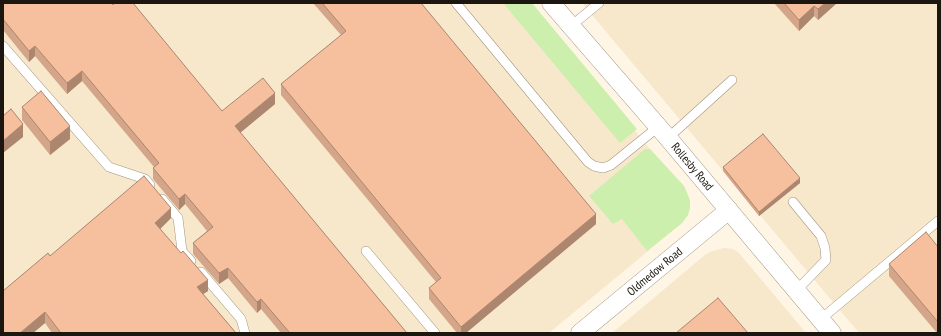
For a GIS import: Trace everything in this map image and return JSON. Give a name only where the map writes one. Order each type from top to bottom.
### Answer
[{"type":"street","name":"Rollesby Road","points":[[551,3],[729,210],[826,326]]},
{"type":"street","name":"Oldmedow Road","points":[[580,333],[729,210]]},
{"type":"lane","points":[[456,3],[588,162],[599,168],[611,166],[663,133],[732,80]]},
{"type":"lane","points":[[571,26],[599,3]]},
{"type":"lane","points":[[3,46],[109,167],[145,179],[178,218],[182,251],[241,319],[245,333]]},
{"type":"lane","points":[[793,202],[821,236],[825,248],[826,260],[796,291]]},
{"type":"lane","points":[[826,326],[938,221]]},
{"type":"lane","points":[[366,251],[435,333]]},
{"type":"shaded area","points":[[3,3],[530,3],[650,149],[684,186],[690,200],[688,215],[682,223],[549,333],[3,333]]},
{"type":"shaded area","points":[[582,3],[938,3],[938,333],[859,333]]},
{"type":"shaded area","points":[[724,248],[733,249],[739,253],[806,333],[612,333],[706,254]]},
{"type":"green space","points":[[503,3],[532,3],[637,129],[620,143]]},
{"type":"green space","points":[[645,149],[650,149],[684,186],[690,200],[688,215],[682,223],[647,251],[622,219],[613,224],[589,196]]},
{"type":"building","points":[[3,3],[112,3],[113,5],[115,3],[133,3],[222,111],[263,78],[275,93],[235,126],[407,333],[290,333],[261,299],[257,302],[228,268],[219,273],[193,243],[213,227],[185,194],[179,199],[153,168],[159,163],[82,71],[67,83],[35,46],[29,51],[3,19]]},
{"type":"building","points":[[322,3],[421,3],[596,214],[461,327],[429,288],[441,278],[281,84],[346,31]]},
{"type":"building","points":[[784,3],[825,3],[818,9],[814,6],[799,20]]},
{"type":"building","points":[[41,91],[70,126],[50,142],[22,107]]},
{"type":"building","points":[[11,109],[23,124],[3,141],[3,116]]},
{"type":"building","points":[[763,134],[800,178],[759,212],[723,167]]},
{"type":"building","points":[[144,176],[171,208],[155,223],[181,253],[183,251],[208,280],[197,287],[236,333],[61,333],[45,312],[20,333],[3,333],[3,291],[48,253],[50,256]]},
{"type":"building","points":[[926,232],[938,247],[938,322],[889,264]]},
{"type":"building","points":[[718,298],[748,333],[676,333]]}]
